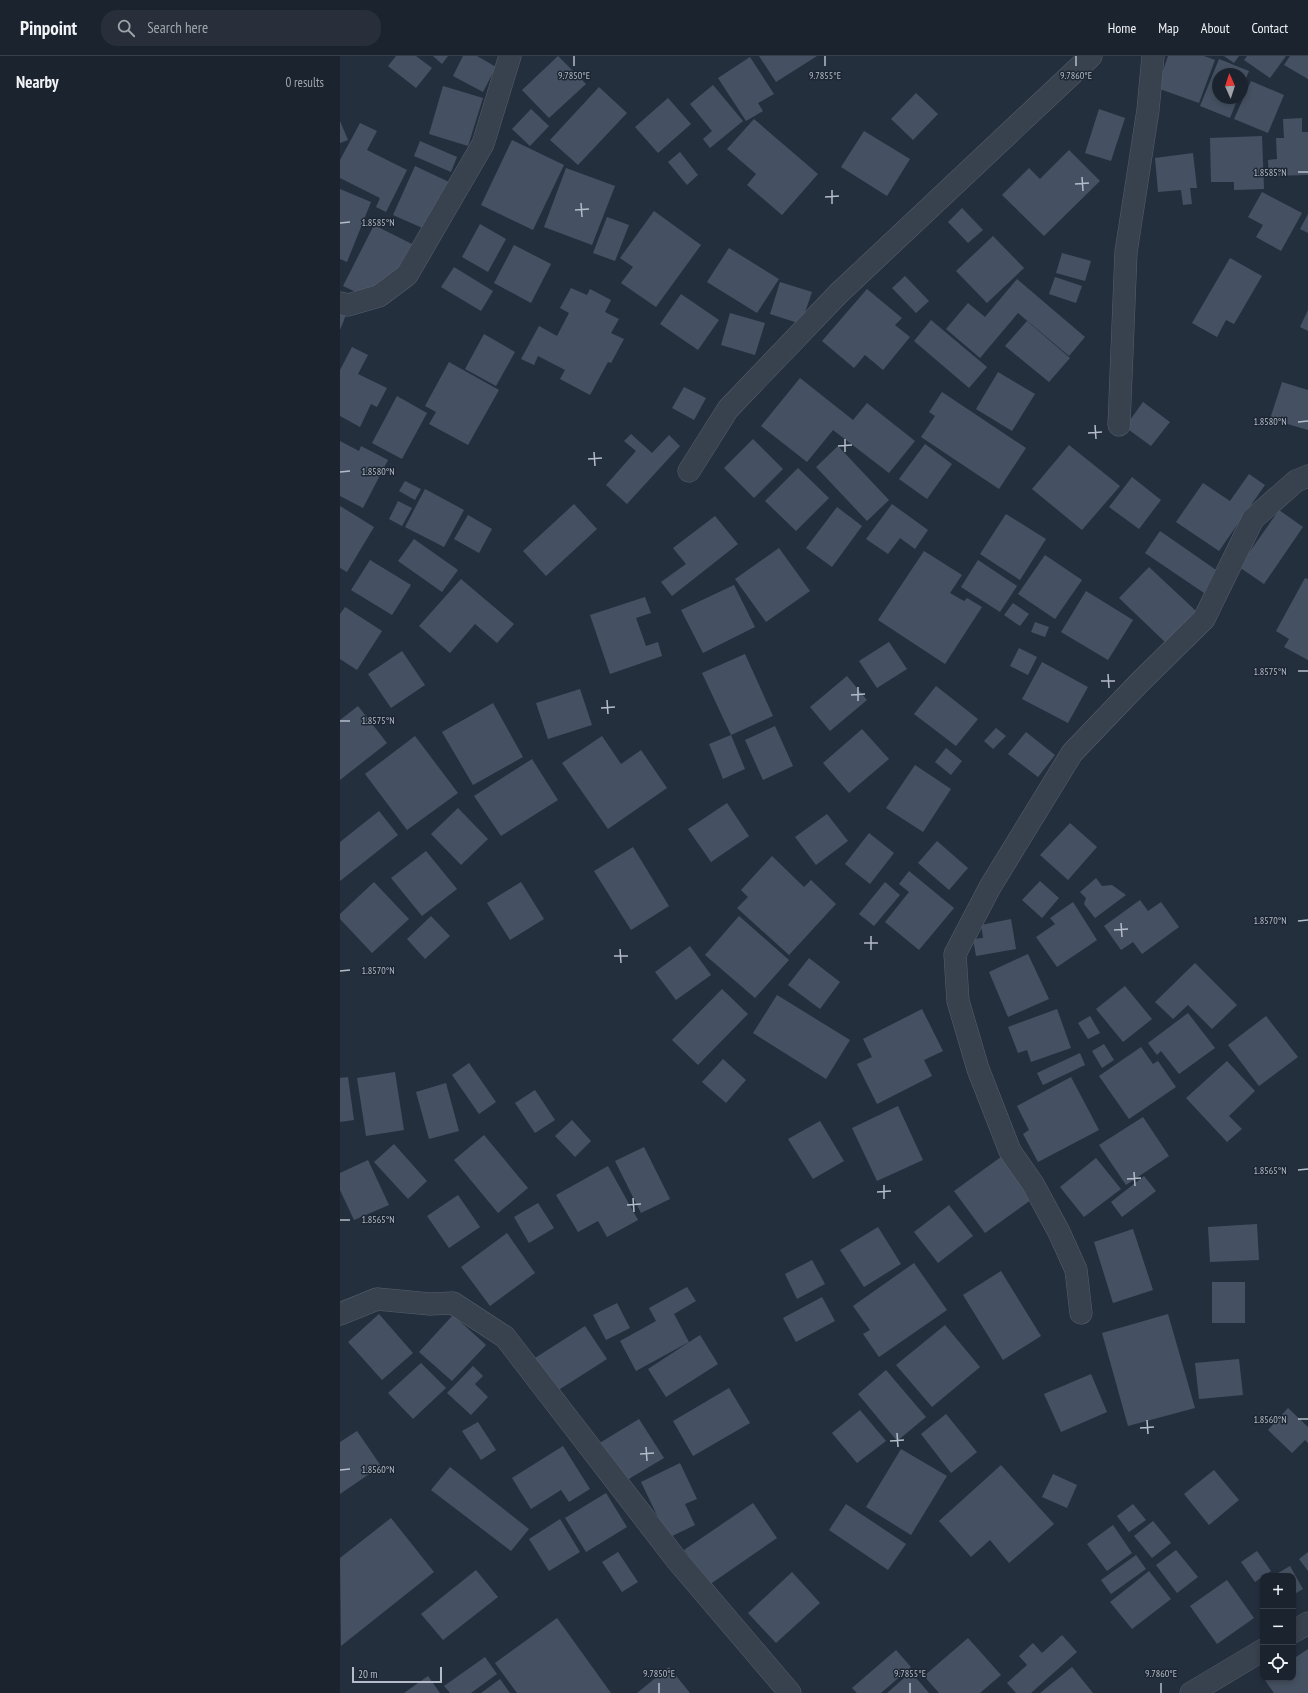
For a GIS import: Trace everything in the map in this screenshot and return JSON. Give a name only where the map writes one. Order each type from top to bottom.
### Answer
[{"type":"street","points":[[340,303],[348,305],[379,296],[407,275],[483,144],[510,56]]},
{"type":"street","points":[[689,471],[728,409],[838,293],[1091,56]]},
{"type":"street","points":[[1120,425],[1126,252],[1148,110],[1153,56]]},
{"type":"street","points":[[1081,1313],[1076,1270],[1056,1225],[1033,1184],[1010,1151],[978,1069],[958,1001],[955,954],[990,887],[1072,753],[1139,683],[1204,619],[1253,519],[1296,481],[1308,476]]},
{"type":"street","points":[[340,1314],[377,1299],[430,1304],[453,1303],[505,1337],[676,1559],[790,1693]]},
{"type":"street","points":[[1296,1630],[1308,1623]]},
{"type":"street","points":[[1191,1693],[1260,1652]]},
{"type":"building","points":[[396,56],[416,56],[432,68],[416,88],[388,66]]},
{"type":"building","points":[[433,56],[448,56],[442,64]]},
{"type":"building","points":[[463,56],[477,56],[496,67],[483,92],[453,76]]},
{"type":"building","points":[[558,56],[586,84],[549,118],[522,90]]},
{"type":"building","points":[[759,56],[817,56],[776,82]]},
{"type":"building","points":[[1168,56],[1204,56],[1215,60],[1199,103],[1157,88]]},
{"type":"building","points":[[1224,56],[1239,56],[1234,63]]},
{"type":"building","points":[[1247,56],[1286,56],[1270,78],[1244,60]]},
{"type":"building","points":[[1290,56],[1308,56],[1308,79],[1284,65]]},
{"type":"building","points":[[750,57],[774,94],[758,103],[763,111],[746,121],[718,78]]},
{"type":"building","points":[[1219,59],[1242,68],[1215,68]]},
{"type":"building","points":[[1212,76],[1212,104],[1236,104],[1230,118],[1200,106]]},
{"type":"building","points":[[1251,81],[1284,95],[1268,133],[1234,119],[1241,104],[1248,104],[1248,88]]},
{"type":"building","points":[[713,85],[743,121],[710,148],[703,139],[712,131],[690,104]]},
{"type":"building","points":[[443,86],[483,98],[468,146],[429,134]]},
{"type":"building","points":[[599,87],[627,113],[578,165],[550,140]]},
{"type":"building","points":[[916,93],[938,114],[913,140],[891,119]]},
{"type":"building","points":[[668,98],[691,124],[658,153],[635,127]]},
{"type":"building","points":[[531,109],[549,126],[530,146],[512,129]]},
{"type":"building","points":[[1099,109],[1125,118],[1111,161],[1085,153]]},
{"type":"building","points":[[1302,118],[1302,132],[1308,132],[1308,175],[1269,176],[1268,160],[1277,159],[1276,138],[1284,138],[1283,119]]},
{"type":"building","points":[[754,119],[818,174],[782,215],[747,185],[756,174],[727,149]]},
{"type":"building","points":[[340,121],[348,140],[340,143]]},
{"type":"building","points":[[360,123],[377,131],[367,150],[407,170],[386,212],[376,207],[380,198],[340,178],[340,160]]},
{"type":"building","points":[[864,131],[910,159],[887,196],[841,167]]},
{"type":"building","points":[[1262,136],[1264,189],[1234,190],[1234,182],[1211,182],[1210,138]]},
{"type":"building","points":[[512,140],[564,165],[533,230],[481,205]]},
{"type":"building","points":[[420,141],[457,157],[451,172],[414,156]]},
{"type":"building","points":[[1069,150],[1100,181],[1044,236],[1002,195],[1029,168],[1040,179]]},
{"type":"building","points":[[680,152],[698,175],[687,185],[668,162]]},
{"type":"building","points":[[1193,153],[1197,188],[1190,188],[1192,204],[1183,205],[1181,190],[1158,192],[1155,158]]},
{"type":"building","points":[[415,166],[449,182],[427,230],[393,215]]},
{"type":"building","points":[[566,168],[615,186],[592,245],[544,227]]},
{"type":"building","points":[[340,189],[371,202],[347,262],[340,259]]},
{"type":"building","points":[[1262,192],[1302,213],[1281,251],[1256,237],[1263,225],[1248,217]]},
{"type":"building","points":[[962,208],[983,230],[968,243],[948,222]]},
{"type":"building","points":[[654,211],[701,245],[656,307],[621,283],[633,267],[620,258]]},
{"type":"building","points":[[1308,214],[1308,233],[1300,229]]},
{"type":"building","points":[[607,217],[629,225],[615,261],[593,253]]},
{"type":"building","points":[[480,224],[506,239],[488,272],[462,257]]},
{"type":"building","points":[[374,225],[412,244],[400,269],[376,287],[358,293],[343,286]]},
{"type":"building","points":[[993,236],[1024,268],[987,303],[956,271]]},
{"type":"building","points":[[514,245],[551,264],[531,303],[494,283]]},
{"type":"building","points":[[729,248],[779,279],[757,313],[707,282]]},
{"type":"building","points":[[1062,253],[1091,261],[1085,281],[1056,273]]},
{"type":"building","points":[[1230,258],[1262,276],[1234,324],[1226,320],[1217,337],[1192,323]]},
{"type":"building","points":[[454,267],[493,291],[481,311],[441,287]]},
{"type":"building","points":[[905,276],[929,301],[916,313],[892,288]]},
{"type":"building","points":[[1055,277],[1082,286],[1076,303],[1049,294]]},
{"type":"building","points":[[1017,279],[1085,337],[1069,356],[1018,313],[980,358],[946,329],[968,303],[985,317]]},
{"type":"building","points":[[780,282],[812,292],[801,324],[770,314]]},
{"type":"building","points":[[571,288],[587,295],[590,289],[611,300],[605,312],[619,319],[611,333],[624,339],[611,363],[608,362],[590,395],[560,379],[565,370],[538,356],[534,365],[521,359],[539,326],[557,336],[569,313],[560,308]]},
{"type":"building","points":[[867,289],[902,318],[895,325],[910,337],[883,370],[865,355],[854,368],[822,341]]},
{"type":"building","points":[[681,294],[719,320],[698,350],[660,324]]},
{"type":"building","points":[[1308,310],[1308,331],[1300,327]]},
{"type":"building","points":[[340,313],[346,315],[340,330]]},
{"type":"building","points":[[730,313],[765,323],[755,355],[721,345]]},
{"type":"building","points":[[931,320],[987,367],[969,388],[914,341]]},
{"type":"building","points":[[1027,321],[1070,358],[1049,382],[1005,346]]},
{"type":"building","points":[[484,334],[515,352],[496,386],[465,369]]},
{"type":"building","points":[[352,347],[368,355],[358,374],[387,388],[377,407],[371,404],[360,427],[340,416],[340,370]]},
{"type":"building","points":[[449,362],[499,390],[468,445],[429,424],[436,412],[425,406]]},
{"type":"building","points":[[998,372],[1035,394],[1012,431],[976,409]]},
{"type":"building","points":[[800,378],[853,420],[867,403],[915,441],[889,473],[833,430],[807,462],[761,426]]},
{"type":"building","points":[[1282,382],[1308,390],[1308,430],[1270,419]]},
{"type":"building","points":[[684,387],[706,398],[694,420],[672,408]]},
{"type":"building","points":[[942,392],[1026,448],[999,489],[921,437],[935,416],[929,412]]},
{"type":"building","points":[[397,396],[427,413],[402,459],[372,443]]},
{"type":"building","points":[[1143,402],[1170,422],[1151,446],[1125,427]]},
{"type":"building","points":[[631,434],[652,453],[669,435],[680,446],[627,504],[606,485],[636,451],[624,441]]},
{"type":"building","points":[[753,439],[783,469],[754,498],[724,468]]},
{"type":"building","points":[[340,441],[359,451],[361,446],[388,460],[363,508],[340,496]]},
{"type":"building","points":[[925,444],[952,464],[927,499],[899,479]]},
{"type":"building","points":[[1069,445],[1120,486],[1082,530],[1032,489]]},
{"type":"building","points":[[838,446],[889,500],[867,521],[816,467]]},
{"type":"building","points":[[798,468],[829,498],[796,531],[765,501]]},
{"type":"building","points":[[1249,474],[1265,485],[1219,551],[1176,522],[1203,483],[1230,501]]},
{"type":"building","points":[[1132,477],[1161,500],[1139,529],[1109,507]]},
{"type":"building","points":[[405,481],[421,489],[415,500],[399,491]]},
{"type":"building","points":[[425,489],[464,510],[444,547],[405,527]]},
{"type":"building","points":[[398,501],[412,508],[402,526],[389,519]]},
{"type":"building","points":[[574,504],[597,529],[546,576],[523,551]]},
{"type":"building","points":[[892,504],[928,530],[915,549],[900,538],[888,554],[866,539]]},
{"type":"building","points":[[340,506],[374,527],[347,572],[340,568]]},
{"type":"building","points":[[837,507],[862,526],[832,567],[806,548]]},
{"type":"building","points":[[1279,510],[1303,527],[1264,584],[1239,567]]},
{"type":"building","points":[[1006,514],[1046,539],[1020,580],[980,554]]},
{"type":"building","points":[[468,515],[492,529],[479,553],[454,539]]},
{"type":"building","points":[[715,516],[738,544],[672,596],[661,582],[686,564],[673,548]]},
{"type":"building","points":[[1160,531],[1219,572],[1204,593],[1145,553]]},
{"type":"building","points":[[414,539],[458,570],[442,592],[398,561]]},
{"type":"building","points":[[779,548],[810,591],[766,622],[735,579]]},
{"type":"building","points":[[924,551],[962,575],[950,593],[964,601],[967,598],[982,607],[945,664],[878,620]]},
{"type":"building","points":[[1045,555],[1082,580],[1055,619],[1018,594]]},
{"type":"building","points":[[370,560],[411,585],[392,615],[351,590]]},
{"type":"building","points":[[978,560],[1017,586],[1000,612],[961,587]]},
{"type":"building","points":[[1149,567],[1196,611],[1166,643],[1119,598]]},
{"type":"building","points":[[1305,578],[1308,579],[1308,660],[1284,647],[1289,639],[1276,631]]},
{"type":"building","points":[[461,579],[514,624],[497,643],[475,624],[450,653],[419,626]]},
{"type":"building","points":[[734,585],[755,627],[703,653],[681,610]]},
{"type":"building","points":[[1086,591],[1133,620],[1108,660],[1061,632]]},
{"type":"building","points":[[645,597],[651,613],[636,618],[646,646],[658,642],[662,656],[610,674],[590,615]]},
{"type":"building","points":[[1013,603],[1029,614],[1020,626],[1004,615]]},
{"type":"building","points":[[345,607],[382,631],[357,670],[340,659],[340,614]]},
{"type":"building","points":[[1035,622],[1049,627],[1045,637],[1031,632]]},
{"type":"building","points":[[889,642],[907,669],[877,688],[859,661]]},
{"type":"building","points":[[1019,648],[1037,657],[1028,675],[1010,666]]},
{"type":"building","points":[[402,651],[425,685],[391,708],[368,674]]},
{"type":"building","points":[[745,654],[773,716],[731,735],[702,673]]},
{"type":"building","points":[[1042,662],[1088,687],[1068,723],[1022,699]]},
{"type":"building","points":[[847,676],[867,700],[830,731],[810,707]]},
{"type":"building","points":[[936,686],[978,719],[956,746],[914,714]]},
{"type":"building","points":[[580,689],[592,725],[548,739],[536,703]]},
{"type":"building","points":[[493,703],[523,757],[473,785],[442,732]]},
{"type":"building","points":[[358,706],[387,743],[340,780],[340,720]]},
{"type":"building","points":[[775,726],[793,766],[763,780],[745,740]]},
{"type":"building","points":[[996,728],[1006,736],[993,749],[984,741]]},
{"type":"building","points":[[862,729],[889,759],[849,793],[823,763]]},
{"type":"building","points":[[1026,732],[1055,755],[1038,777],[1008,754]]},
{"type":"building","points":[[731,735],[745,769],[723,779],[709,744]]},
{"type":"building","points":[[415,736],[458,793],[407,830],[365,774]]},
{"type":"building","points":[[602,736],[621,764],[641,750],[667,788],[608,829],[562,763]]},
{"type":"building","points":[[946,748],[962,761],[951,775],[935,762]]},
{"type":"building","points":[[532,759],[558,800],[501,836],[474,796]]},
{"type":"building","points":[[915,765],[951,789],[923,832],[886,808]]},
{"type":"building","points":[[727,803],[749,836],[711,862],[688,829]]},
{"type":"building","points":[[458,808],[488,839],[461,865],[431,834]]},
{"type":"building","points":[[379,811],[398,835],[340,881],[340,842]]},
{"type":"building","points":[[827,814],[848,841],[816,865],[795,837]]},
{"type":"building","points":[[1070,823],[1097,847],[1068,880],[1040,855]]},
{"type":"building","points":[[869,833],[894,853],[870,884],[845,864]]},
{"type":"building","points":[[937,841],[968,868],[949,890],[918,863]]},
{"type":"building","points":[[633,847],[669,906],[631,930],[594,871]]},
{"type":"building","points":[[426,851],[457,889],[422,916],[391,878]]},
{"type":"building","points":[[772,856],[804,887],[811,880],[836,904],[789,955],[737,908],[748,897],[741,890]]},
{"type":"building","points":[[909,871],[954,908],[919,950],[885,922],[909,892],[899,884]]},
{"type":"building","points":[[1096,878],[1102,886],[1112,885],[1126,895],[1095,918],[1084,904],[1086,898],[1080,892]]},
{"type":"building","points":[[1040,881],[1059,898],[1042,918],[1022,900]]},
{"type":"building","points":[[374,882],[409,919],[372,953],[340,919],[340,914]]},
{"type":"building","points":[[521,882],[544,919],[510,940],[487,903]]},
{"type":"building","points":[[885,882],[900,895],[874,926],[859,914]]},
{"type":"building","points":[[1140,900],[1148,911],[1161,902],[1179,927],[1142,954],[1133,942],[1121,950],[1104,926]]},
{"type":"building","points":[[1073,902],[1097,940],[1057,967],[1036,937],[1055,924],[1050,918]]},
{"type":"building","points":[[431,916],[450,936],[425,959],[407,939]]},
{"type":"building","points":[[739,916],[789,960],[755,998],[705,955]]},
{"type":"building","points":[[1011,919],[1016,949],[976,956],[973,939],[983,938],[981,925]]},
{"type":"building","points":[[690,946],[711,975],[676,1000],[655,972]]},
{"type":"building","points":[[1028,954],[1049,999],[1008,1017],[989,972]]},
{"type":"building","points":[[809,958],[840,982],[820,1009],[788,985]]},
{"type":"building","points":[[1195,963],[1237,1005],[1212,1029],[1188,1005],[1173,1019],[1155,1002]]},
{"type":"building","points":[[1125,986],[1152,1019],[1123,1042],[1096,1009]]},
{"type":"building","points":[[722,989],[748,1014],[698,1065],[672,1040]]},
{"type":"building","points":[[777,995],[850,1040],[826,1079],[753,1033]]},
{"type":"building","points":[[922,1009],[943,1051],[924,1060],[932,1076],[877,1104],[857,1064],[872,1057],[863,1039]]},
{"type":"building","points":[[1057,1009],[1071,1048],[1031,1062],[1027,1050],[1018,1053],[1008,1027]]},
{"type":"building","points":[[1188,1013],[1215,1048],[1179,1074],[1161,1051],[1157,1055],[1148,1043]]},
{"type":"building","points":[[1090,1016],[1100,1033],[1088,1039],[1078,1023]]},
{"type":"building","points":[[1266,1016],[1298,1057],[1259,1086],[1228,1045]]},
{"type":"building","points":[[1104,1044],[1114,1060],[1102,1068],[1092,1051]]},
{"type":"building","points":[[1141,1047],[1153,1064],[1158,1061],[1176,1087],[1129,1119],[1099,1076]]},
{"type":"building","points":[[1080,1053],[1085,1065],[1043,1085],[1037,1073]]},
{"type":"building","points":[[723,1059],[746,1080],[726,1103],[702,1082]]},
{"type":"building","points":[[1227,1061],[1255,1091],[1229,1116],[1242,1129],[1227,1142],[1186,1098]]},
{"type":"building","points":[[469,1063],[496,1102],[479,1114],[452,1075]]},
{"type":"building","points":[[395,1072],[404,1130],[366,1136],[357,1078]]},
{"type":"building","points":[[348,1077],[354,1120],[340,1122],[340,1078]]},
{"type":"building","points":[[1071,1077],[1099,1130],[1038,1162],[1023,1134],[1029,1130],[1017,1106]]},
{"type":"building","points":[[446,1083],[459,1131],[429,1139],[416,1092]]},
{"type":"building","points":[[535,1090],[555,1120],[535,1133],[515,1103]]},
{"type":"building","points":[[898,1106],[923,1160],[877,1181],[852,1128]]},
{"type":"building","points":[[1143,1117],[1169,1156],[1126,1185],[1099,1145]]},
{"type":"building","points":[[572,1120],[591,1141],[575,1157],[555,1136]]},
{"type":"building","points":[[820,1121],[844,1161],[813,1179],[788,1139]]},
{"type":"building","points":[[484,1135],[528,1188],[498,1213],[454,1160]]},
{"type":"building","points":[[394,1144],[427,1181],[408,1199],[374,1162]]},
{"type":"building","points":[[644,1147],[670,1199],[641,1213],[615,1161]]},
{"type":"building","points":[[1005,1154],[1035,1197],[985,1233],[954,1191]]},
{"type":"building","points":[[1096,1158],[1121,1189],[1084,1217],[1060,1187]]},
{"type":"building","points":[[368,1160],[389,1205],[354,1220],[340,1190],[340,1173]]},
{"type":"building","points":[[608,1166],[638,1220],[607,1237],[598,1221],[578,1232],[556,1195]]},
{"type":"building","points":[[1144,1176],[1156,1191],[1122,1217],[1111,1202]]},
{"type":"building","points":[[458,1195],[480,1227],[449,1248],[427,1216]]},
{"type":"building","points":[[538,1203],[554,1228],[529,1243],[514,1217]]},
{"type":"building","points":[[949,1205],[973,1236],[938,1263],[914,1232]]},
{"type":"building","points":[[1257,1224],[1259,1260],[1210,1262],[1208,1227]]},
{"type":"building","points":[[878,1227],[901,1264],[864,1287],[840,1250]]},
{"type":"building","points":[[1133,1229],[1153,1290],[1113,1303],[1094,1242]]},
{"type":"building","points":[[507,1233],[535,1273],[490,1306],[461,1267]]},
{"type":"building","points":[[812,1260],[825,1284],[797,1299],[785,1274]]},
{"type":"building","points":[[914,1263],[947,1310],[879,1357],[863,1334],[870,1330],[853,1306]]},
{"type":"building","points":[[1001,1271],[1041,1336],[1003,1360],[963,1295]]},
{"type":"building","points":[[1212,1282],[1245,1282],[1245,1323],[1212,1323]]},
{"type":"building","points":[[687,1287],[696,1301],[674,1314],[689,1342],[636,1371],[620,1341],[656,1321],[649,1308]]},
{"type":"building","points":[[822,1297],[835,1321],[796,1342],[783,1318]]},
{"type":"building","points":[[617,1303],[630,1328],[606,1340],[593,1315]]},
{"type":"building","points":[[379,1314],[413,1353],[382,1380],[348,1342]]},
{"type":"building","points":[[1168,1314],[1195,1408],[1128,1426],[1102,1333]]},
{"type":"building","points":[[453,1315],[486,1345],[452,1381],[419,1352]]},
{"type":"building","points":[[945,1325],[980,1367],[932,1407],[896,1365]]},
{"type":"building","points":[[585,1326],[607,1359],[557,1391],[535,1358]]},
{"type":"building","points":[[700,1335],[718,1364],[666,1397],[648,1369]]},
{"type":"building","points":[[1239,1359],[1243,1395],[1199,1399],[1195,1363]]},
{"type":"building","points":[[421,1363],[446,1388],[413,1419],[388,1393]]},
{"type":"building","points":[[473,1366],[483,1376],[475,1384],[488,1397],[471,1415],[447,1393]]},
{"type":"building","points":[[886,1370],[926,1417],[897,1441],[858,1394]]},
{"type":"building","points":[[1091,1374],[1107,1412],[1061,1432],[1044,1394]]},
{"type":"building","points":[[729,1388],[750,1423],[693,1456],[673,1421]]},
{"type":"building","points":[[1288,1408],[1308,1427],[1308,1443],[1305,1440],[1292,1453],[1268,1430]]},
{"type":"building","points":[[860,1410],[886,1441],[857,1463],[832,1433]]},
{"type":"building","points":[[946,1414],[977,1452],[951,1473],[921,1434]]},
{"type":"building","points":[[639,1419],[664,1458],[622,1483],[598,1444]]},
{"type":"building","points":[[478,1422],[496,1450],[481,1460],[462,1431]]},
{"type":"building","points":[[357,1431],[381,1466],[340,1494],[340,1442]]},
{"type":"building","points":[[563,1446],[590,1489],[569,1502],[561,1490],[531,1509],[512,1478]]},
{"type":"building","points":[[901,1449],[947,1476],[911,1535],[866,1507]]},
{"type":"building","points":[[680,1463],[697,1499],[685,1504],[695,1525],[668,1538],[641,1482]]},
{"type":"building","points":[[1001,1465],[1054,1524],[1009,1563],[990,1540],[971,1557],[939,1521]]},
{"type":"building","points":[[450,1467],[529,1529],[511,1551],[431,1490]]},
{"type":"building","points":[[1214,1470],[1239,1500],[1209,1525],[1184,1494]]},
{"type":"building","points":[[1053,1474],[1077,1485],[1067,1508],[1042,1497]]},
{"type":"building","points":[[606,1493],[627,1527],[586,1552],[565,1518]]},
{"type":"building","points":[[753,1503],[777,1538],[709,1585],[684,1550]]},
{"type":"building","points":[[846,1504],[906,1544],[888,1570],[829,1530]]},
{"type":"building","points":[[1133,1504],[1146,1520],[1129,1532],[1117,1516]]},
{"type":"building","points":[[391,1518],[434,1572],[341,1646],[340,1558]]},
{"type":"building","points":[[560,1519],[580,1552],[549,1571],[529,1539]]},
{"type":"building","points":[[1153,1521],[1171,1543],[1152,1558],[1134,1536]]},
{"type":"building","points":[[1113,1525],[1132,1553],[1107,1571],[1087,1544]]},
{"type":"building","points":[[1176,1550],[1198,1577],[1177,1593],[1156,1565]]},
{"type":"building","points":[[1257,1551],[1271,1571],[1268,1573],[1260,1573],[1260,1579],[1255,1582],[1241,1562]]},
{"type":"building","points":[[618,1552],[638,1582],[622,1592],[602,1562]]},
{"type":"building","points":[[1308,1552],[1308,1571],[1299,1559]]},
{"type":"building","points":[[1136,1555],[1146,1569],[1111,1594],[1101,1580]]},
{"type":"building","points":[[1290,1566],[1294,1573],[1278,1573]]},
{"type":"building","points":[[476,1570],[498,1597],[443,1640],[421,1614]]},
{"type":"building","points":[[1149,1571],[1171,1599],[1132,1629],[1110,1602]]},
{"type":"building","points":[[792,1572],[820,1603],[776,1643],[748,1613]]},
{"type":"building","points":[[1296,1577],[1303,1589],[1296,1593]]},
{"type":"building","points":[[1227,1580],[1254,1618],[1217,1644],[1190,1606]]},
{"type":"building","points":[[557,1618],[611,1693],[517,1693],[495,1663]]},
{"type":"building","points":[[1062,1635],[1077,1652],[1031,1693],[1016,1693],[1007,1683],[1027,1665],[1019,1656],[1033,1643],[1042,1653]]},
{"type":"building","points":[[968,1638],[1001,1675],[980,1693],[939,1693],[924,1676]]},
{"type":"building","points":[[1308,1649],[1308,1693],[1274,1693],[1265,1681],[1296,1681],[1296,1657]]},
{"type":"building","points":[[896,1650],[911,1667],[881,1693],[857,1693],[852,1688]]},
{"type":"building","points":[[485,1657],[497,1674],[471,1693],[450,1693],[444,1686]]},
{"type":"building","points":[[669,1667],[690,1693],[637,1693]]},
{"type":"building","points":[[1072,1667],[1093,1693],[1040,1693]]},
{"type":"building","points":[[911,1672],[929,1693],[887,1693]]},
{"type":"building","points":[[428,1676],[440,1693],[404,1693]]},
{"type":"building","points":[[500,1679],[510,1693],[481,1693]]}]
